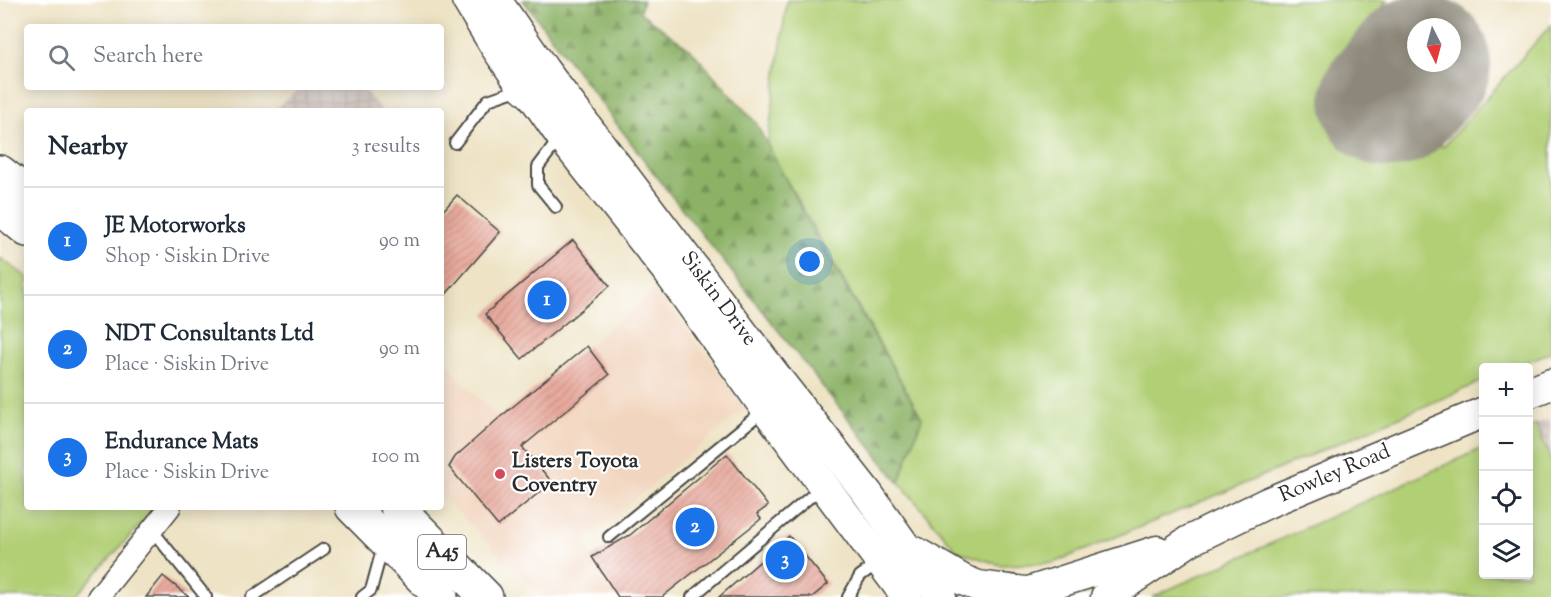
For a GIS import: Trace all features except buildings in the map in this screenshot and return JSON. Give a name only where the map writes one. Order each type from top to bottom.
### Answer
[{"type":"highway","points":[[0,172],[24,191]]},
{"type":"highway","points":[[0,208],[24,228]]},
{"type":"highway","name":"A45","points":[[355,510],[441,597]]},
{"type":"highway","name":"A45","points":[[400,510],[486,597]]},
{"type":"street","name":"Siskin Drive","points":[[468,0],[477,18],[534,79],[868,494],[893,554],[907,597]]},
{"type":"street","name":"Siskin Drive","points":[[496,0],[534,79],[533,96],[561,136],[669,273],[823,486],[941,597]]},
{"type":"street","points":[[1533,391],[1551,384]]},
{"type":"street","name":"Rowley Road","points":[[1189,541],[1267,503],[1479,414]]},
{"type":"street","points":[[98,597],[168,510]]},
{"type":"street","points":[[893,554],[978,586],[1019,594],[1189,541]]},
{"type":"street","points":[[1106,597],[1189,541]]},
{"type":"street","points":[[1077,597],[1146,570]]},
{"type":"lane","points":[[455,143],[488,100],[534,79]]},
{"type":"lane","points":[[556,207],[538,185],[538,168],[561,136]]},
{"type":"lane","points":[[609,537],[766,409]]},
{"type":"lane","points":[[692,597],[823,486]]},
{"type":"lane","points":[[152,530],[206,597]]},
{"type":"lane","points":[[369,595],[385,540]]},
{"type":"lane","points":[[252,597],[324,549]]},
{"type":"lane","points":[[848,597],[860,576],[893,554]]},
{"type":"shaded area","points":[[298,90],[364,90],[380,108],[276,108]]},
{"type":"shaded area","points":[[656,290],[746,408],[584,541],[584,545],[618,597],[542,597],[444,498],[444,359],[463,383],[499,418]]},
{"type":"shaded area","points":[[1551,418],[1551,458],[1536,424]]},
{"type":"green space","points":[[523,0],[643,0],[640,12],[692,51],[756,123],[813,231],[922,418],[899,483],[663,185]]},
{"type":"green space","points":[[787,0],[1388,0],[1335,61],[1443,147],[1551,25],[1551,352],[1524,363],[1479,363],[1479,383],[1053,563],[1000,565],[957,551],[899,482],[922,418],[767,146]]},
{"type":"green space","points":[[0,258],[24,275],[24,510],[153,510],[75,597],[0,597]]},
{"type":"green space","points":[[1536,424],[1551,460],[1551,597],[1152,597],[1479,450],[1479,579],[1533,579],[1533,426]]},
{"type":"runway","points":[[1390,99],[1414,72]]},
{"type":"place","name":"JE Motorworks","points":[[547,300]]},
{"type":"place","name":"Listers Toyota Coventry","points":[[500,474]]},
{"type":"place","name":"NDT Consultants Ltd","points":[[695,527]]},
{"type":"place","name":"Endurance Mats","points":[[785,560]]}]
